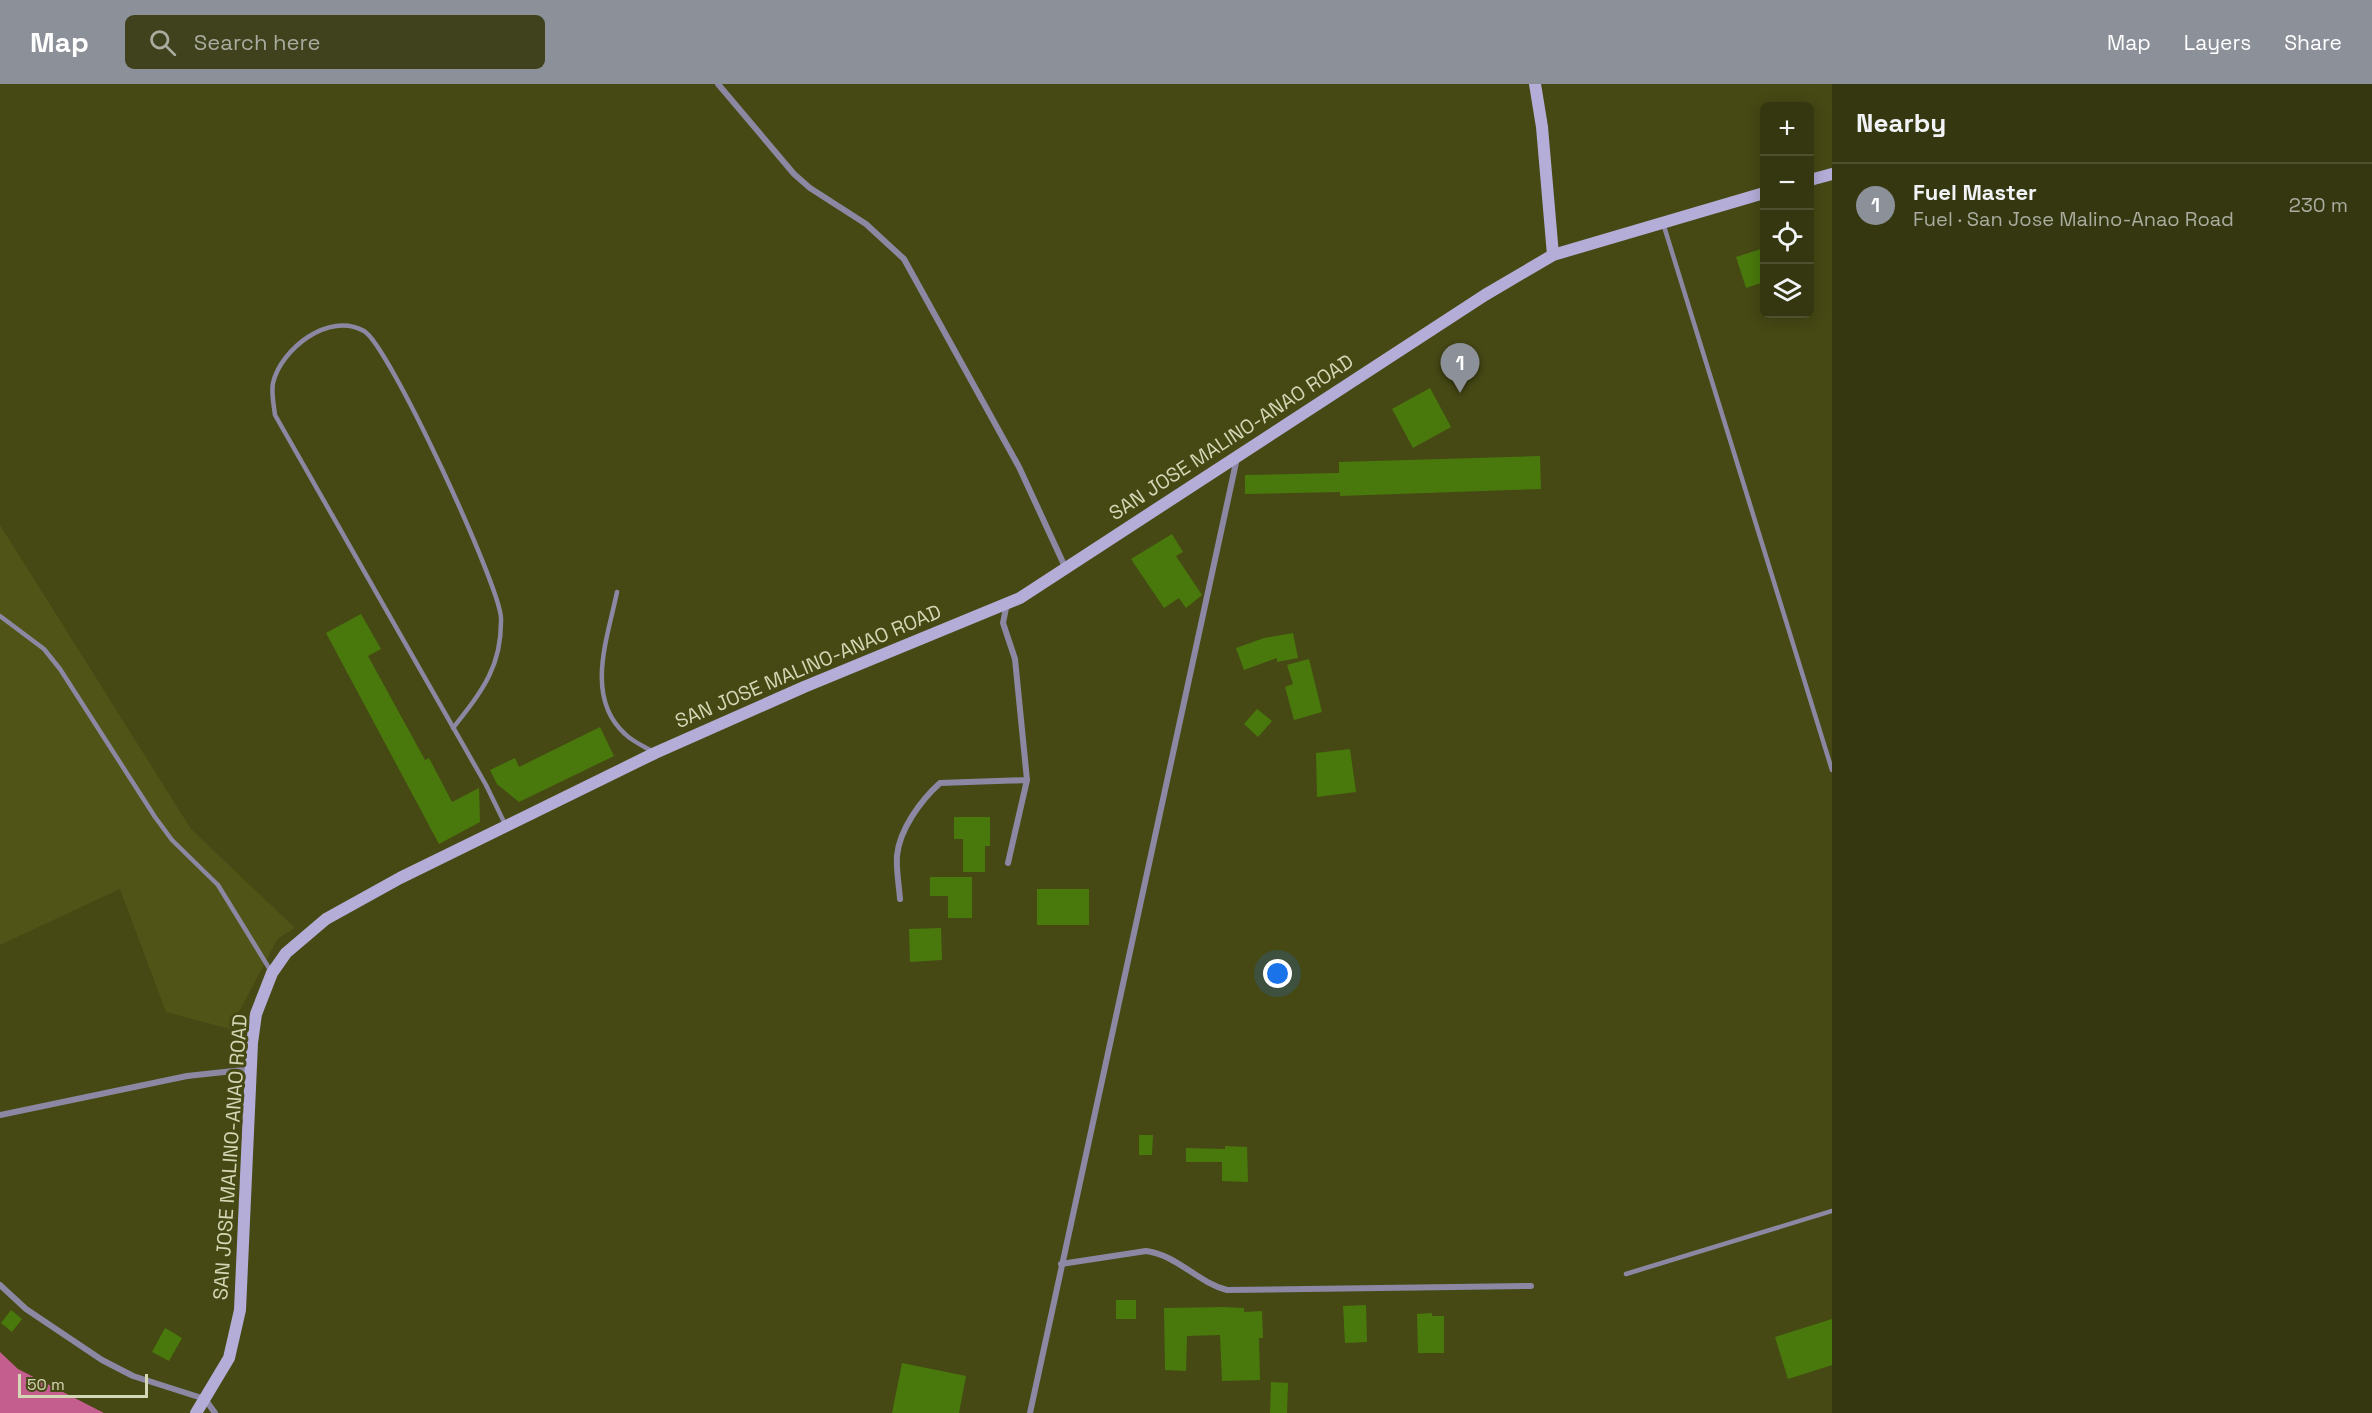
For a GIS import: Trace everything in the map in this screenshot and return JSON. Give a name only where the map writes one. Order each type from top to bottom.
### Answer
[{"type":"main road","points":[[1535,84],[1542,127],[1553,255]]},
{"type":"main road","points":[[1814,179],[1832,174]]},
{"type":"main road","name":"SAN JOSE MALINO-ANAO ROAD","points":[[196,1413],[229,1358],[240,1310],[256,1014],[272,972],[286,953],[326,919],[400,878],[655,753],[804,687],[1020,598],[1485,295],[1553,255],[1760,194]]},
{"type":"street","points":[[718,84],[794,174],[810,188],[866,224],[904,259],[1019,467],[1066,569]]},
{"type":"street","points":[[1030,1413],[1237,457]]},
{"type":"street","points":[[1008,602],[1003,623],[1014,659],[1027,780],[1008,863]]},
{"type":"street","points":[[900,899],[897,856],[900,843],[906,829],[940,783],[1027,780]]},
{"type":"street","points":[[0,1115],[187,1076],[252,1069]]},
{"type":"street","points":[[1061,1264],[1146,1251],[1159,1253],[1171,1257],[1214,1286],[1227,1290],[1531,1286]]},
{"type":"street","points":[[0,1285],[26,1309],[102,1360],[133,1376],[205,1399],[216,1413]]},
{"type":"lane","points":[[1663,223],[1832,770]]},
{"type":"lane","points":[[453,728],[478,695],[497,662],[501,616],[491,583],[417,415],[381,349],[365,331],[342,325],[314,333],[286,357],[273,384],[275,415],[453,728],[506,826]]},
{"type":"lane","points":[[617,592],[601,673],[601,691],[608,711],[624,733],[655,753]]},
{"type":"lane","points":[[0,616],[44,649],[60,669],[155,817],[172,840],[229,899],[245,931],[272,972]]},
{"type":"lane","points":[[1626,1274],[1832,1211]]},
{"type":"shaded area","points":[[0,525],[191,829],[295,928],[278,938],[230,1029],[166,1012],[120,889],[0,945]]},
{"type":"shaded area","points":[[0,1352],[18,1369],[104,1413],[0,1413]]},
{"type":"building","points":[[1760,249],[1760,283],[1746,288],[1736,257]]},
{"type":"building","points":[[1430,388],[1451,427],[1413,448],[1392,409]]},
{"type":"building","points":[[1540,456],[1541,489],[1340,496],[1340,492],[1245,494],[1245,475],[1339,473],[1339,462]]},
{"type":"building","points":[[1172,534],[1183,552],[1176,556],[1202,595],[1186,608],[1179,598],[1164,608],[1131,559]]},
{"type":"building","points":[[361,614],[381,649],[368,656],[425,760],[429,758],[452,802],[479,788],[480,822],[439,844],[326,633]]},
{"type":"building","points":[[1293,633],[1298,658],[1277,662],[1277,658],[1244,670],[1236,648],[1264,638]]},
{"type":"building","points":[[1309,659],[1322,712],[1294,720],[1285,687],[1293,684],[1287,665]]},
{"type":"building","points":[[1257,709],[1272,721],[1258,737],[1244,724]]},
{"type":"building","points":[[600,727],[614,756],[519,802],[497,784],[490,770],[515,758],[519,767]]},
{"type":"building","points":[[1350,749],[1356,792],[1317,797],[1316,753]]},
{"type":"building","points":[[954,817],[990,817],[990,846],[985,846],[985,872],[963,872],[963,839],[954,839]]},
{"type":"building","points":[[930,877],[972,877],[972,918],[948,918],[948,896],[930,896]]},
{"type":"building","points":[[1037,889],[1089,889],[1089,925],[1037,925]]},
{"type":"building","points":[[941,928],[942,960],[910,962],[909,929]]},
{"type":"building","points":[[1139,1135],[1153,1135],[1152,1155],[1139,1155]]},
{"type":"building","points":[[1225,1146],[1247,1147],[1248,1182],[1222,1181],[1222,1162],[1186,1162],[1186,1148],[1225,1149]]},
{"type":"building","points":[[1116,1300],[1136,1300],[1136,1319],[1116,1319]]},
{"type":"building","points":[[1366,1305],[1367,1342],[1345,1343],[1343,1306]]},
{"type":"building","points":[[1164,1308],[1244,1308],[1244,1312],[1262,1311],[1263,1338],[1259,1338],[1260,1380],[1222,1381],[1220,1335],[1187,1336],[1186,1371],[1165,1370]]},
{"type":"building","points":[[11,1310],[22,1319],[12,1332],[1,1323]]},
{"type":"building","points":[[1432,1313],[1432,1316],[1444,1316],[1444,1353],[1418,1353],[1417,1314]]},
{"type":"building","points":[[1832,1319],[1832,1365],[1788,1379],[1775,1337]]},
{"type":"building","points":[[165,1328],[182,1338],[169,1361],[152,1352]]},
{"type":"building","points":[[902,1363],[966,1376],[959,1413],[892,1413]]},
{"type":"building","points":[[1271,1382],[1288,1383],[1287,1413],[1270,1413]]},
{"type":"place","name":"Fuel Master","points":[[1460,393]]}]
